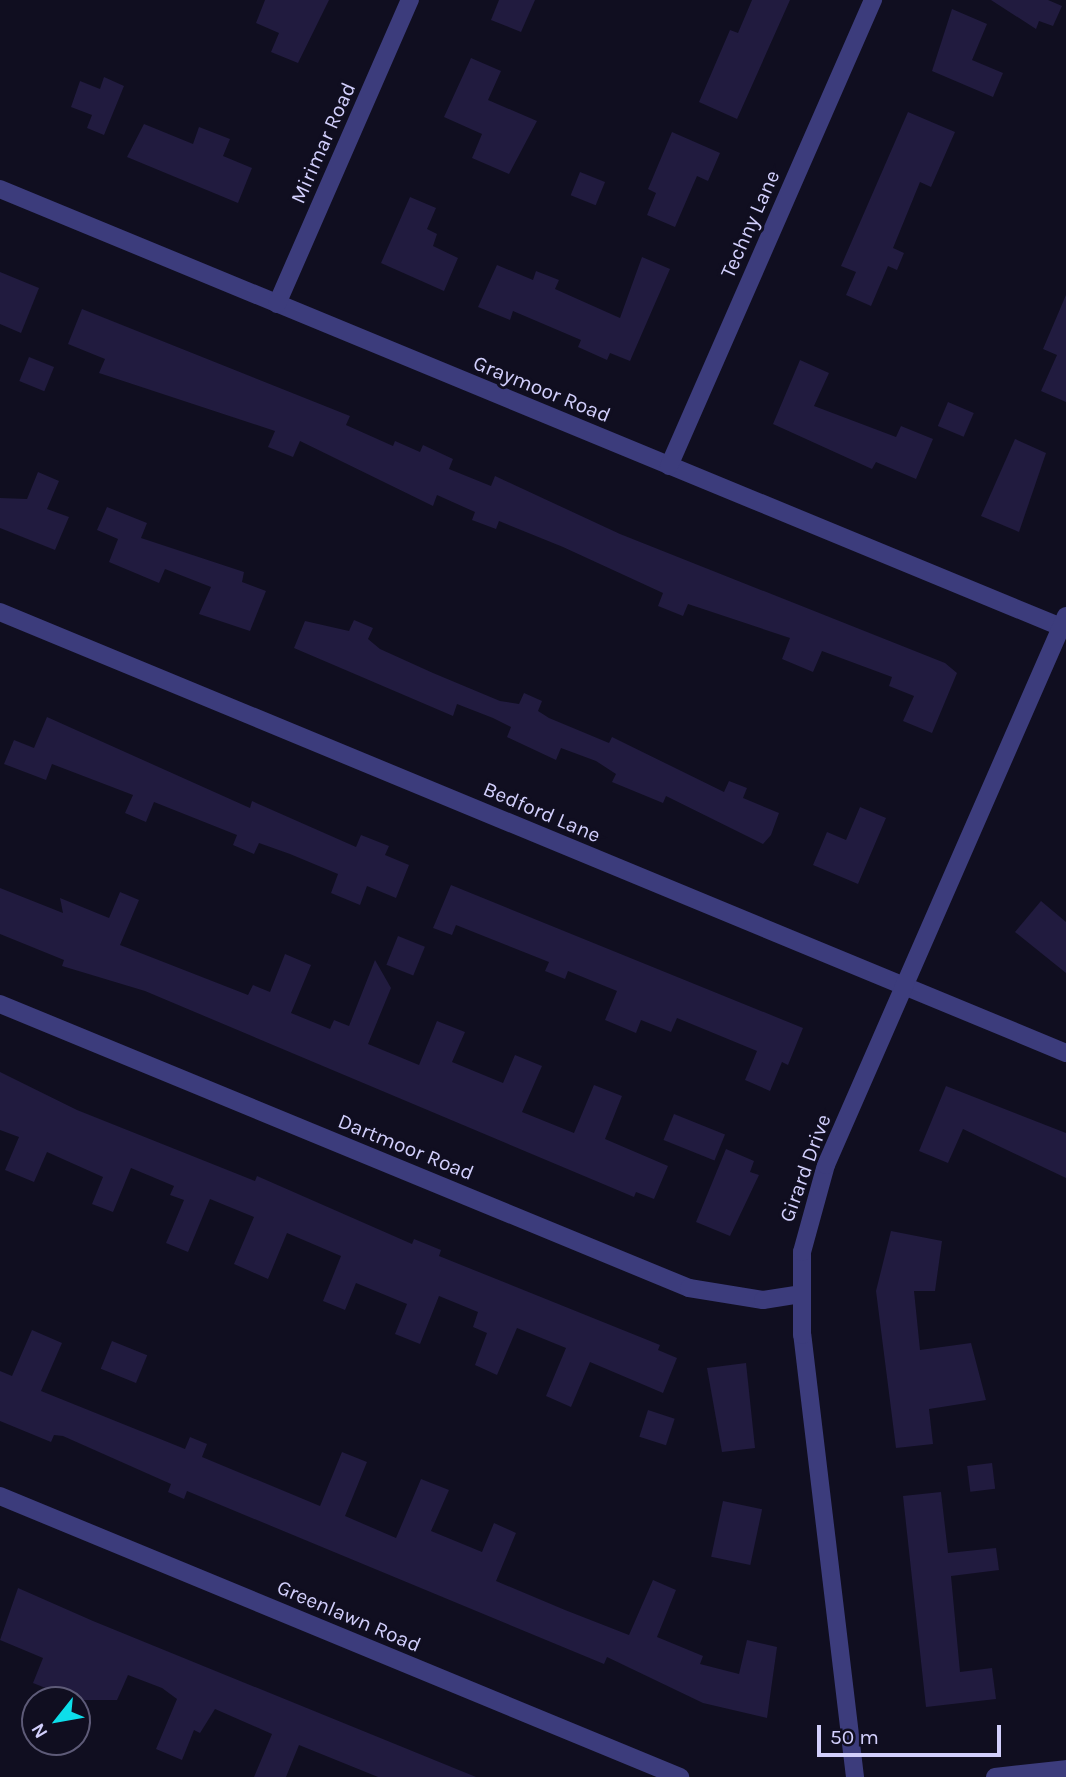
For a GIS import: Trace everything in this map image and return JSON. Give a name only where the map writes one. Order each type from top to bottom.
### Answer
[{"type":"street","name":"Mirimar Road","points":[[278,304],[410,0]]},
{"type":"street","name":"Techny Lane","points":[[669,466],[873,0]]},
{"type":"street","name":"Graymoor Road","points":[[0,189],[669,466],[1064,625]]},
{"type":"street","name":"Bedford Lane","points":[[0,612],[1066,1053]]},
{"type":"street","name":"Girard Drive","points":[[855,1777],[801,1294],[811,1208],[1064,625]]},
{"type":"street","name":"Dartmoor Road","points":[[0,1004],[689,1288],[763,1300],[801,1294]]},
{"type":"street","name":"Greenlawn Road","points":[[0,1496],[680,1777]]},
{"type":"street","points":[[995,1777],[1066,1769]]},
{"type":"building","points":[[265,0],[329,0],[298,63],[271,52],[279,33],[256,23]]},
{"type":"building","points":[[499,0],[535,0],[521,32],[491,20]]},
{"type":"building","points":[[752,0],[790,0],[737,119],[699,102],[730,30],[738,33]]},
{"type":"building","points":[[991,0],[1048,0],[1062,6],[1053,26],[1039,21],[1036,29]]},
{"type":"building","points":[[952,9],[987,24],[972,60],[1003,73],[993,97],[932,71]]},
{"type":"building","points":[[471,58],[501,71],[488,100],[537,121],[509,174],[472,158],[482,134],[444,117]]},
{"type":"building","points":[[104,77],[124,86],[104,135],[87,128],[92,115],[71,107],[80,81],[100,89]]},
{"type":"building","points":[[908,112],[955,132],[931,187],[920,182],[893,248],[904,253],[897,270],[888,266],[871,306],[846,295],[856,272],[841,266]]},
{"type":"building","points":[[144,124],[193,144],[199,127],[230,139],[223,156],[252,168],[238,203],[127,157]]},
{"type":"building","points":[[672,132],[720,153],[708,181],[697,176],[675,227],[647,215],[656,193],[648,189]]},
{"type":"building","points":[[580,172],[605,182],[596,205],[571,195]]},
{"type":"building","points":[[410,197],[436,208],[427,229],[437,234],[433,246],[458,258],[444,291],[381,263]]},
{"type":"building","points":[[642,257],[670,269],[630,361],[610,353],[607,360],[578,347],[581,340],[513,311],[510,320],[478,307],[497,265],[533,280],[536,271],[559,280],[555,289],[620,318]]},
{"type":"building","points":[[0,272],[39,288],[21,333],[0,324]]},
{"type":"building","points":[[1066,295],[1066,402],[1041,391],[1057,355],[1043,349]]},
{"type":"building","points":[[82,309],[350,416],[346,425],[393,446],[395,441],[420,452],[423,445],[453,459],[449,469],[491,486],[495,476],[620,534],[945,663],[957,673],[932,733],[903,721],[914,696],[889,686],[892,677],[822,651],[813,672],[782,659],[790,638],[688,604],[683,616],[658,606],[663,593],[563,547],[499,521],[496,529],[472,520],[475,512],[437,495],[433,506],[300,441],[293,457],[268,447],[275,431],[99,373],[105,359],[68,344]]},
{"type":"building","points":[[29,357],[54,367],[44,391],[19,381]]},
{"type":"building","points":[[800,360],[829,373],[814,406],[896,437],[901,426],[933,439],[916,479],[876,462],[872,469],[773,424]]},
{"type":"building","points":[[948,402],[974,413],[964,437],[938,426]]},
{"type":"building","points":[[1015,439],[1046,453],[1019,532],[981,516]]},
{"type":"building","points":[[38,472],[59,481],[47,509],[69,517],[55,550],[0,528],[0,498],[27,499]]},
{"type":"building","points":[[107,507],[147,523],[141,538],[244,572],[242,582],[266,591],[250,631],[199,614],[211,587],[165,569],[159,583],[109,562],[118,539],[97,530]]},
{"type":"building","points":[[354,620],[373,628],[368,639],[380,649],[433,673],[500,701],[519,704],[524,693],[542,701],[538,711],[549,718],[609,743],[612,737],[724,792],[729,781],[747,788],[743,798],[779,813],[771,835],[763,844],[666,796],[663,803],[612,782],[616,774],[596,761],[561,748],[556,760],[507,737],[511,727],[493,718],[457,704],[453,716],[294,648],[305,621],[349,631]]},
{"type":"building","points":[[47,717],[250,808],[252,801],[356,847],[361,835],[389,846],[385,855],[409,865],[396,898],[367,886],[360,905],[331,893],[338,874],[290,854],[259,843],[254,854],[233,845],[237,835],[154,802],[146,822],[125,813],[133,795],[52,764],[46,780],[4,764],[14,740],[34,748]]},
{"type":"building","points":[[860,807],[886,818],[858,884],[813,865],[827,832],[846,840]]},
{"type":"building","points":[[451,885],[803,1028],[788,1065],[782,1062],[770,1091],[745,1080],[757,1051],[677,1018],[671,1032],[641,1020],[636,1033],[605,1020],[617,991],[568,971],[565,979],[545,971],[549,962],[456,925],[452,935],[433,928]]},
{"type":"building","points":[[0,888],[63,913],[60,898],[109,918],[120,892],[139,900],[120,945],[248,995],[253,985],[270,992],[285,954],[311,965],[291,1013],[330,1029],[334,1020],[349,1026],[375,960],[391,988],[368,1044],[419,1065],[437,1021],[465,1032],[452,1062],[503,1083],[515,1055],[542,1066],[522,1112],[574,1133],[594,1085],[622,1096],[605,1139],[668,1166],[654,1199],[636,1192],[634,1197],[145,991],[62,966],[64,960],[0,934]]},
{"type":"building","points":[[1041,901],[1066,922],[1066,973],[1015,932]]},
{"type":"building","points":[[398,936],[425,947],[413,976],[386,965]]},
{"type":"building","points":[[0,1072],[77,1110],[255,1181],[257,1176],[412,1244],[414,1239],[441,1250],[439,1256],[660,1345],[658,1350],[677,1358],[663,1393],[590,1362],[571,1407],[546,1396],[566,1348],[517,1328],[497,1375],[475,1365],[487,1333],[473,1327],[478,1312],[439,1296],[420,1344],[395,1334],[407,1304],[356,1283],[345,1310],[323,1301],[341,1256],[287,1233],[268,1279],[234,1264],[254,1217],[210,1199],[188,1252],[166,1243],[184,1200],[170,1195],[174,1186],[131,1168],[113,1212],[92,1204],[103,1177],[47,1152],[34,1182],[5,1170],[19,1137],[0,1130]]},
{"type":"building","points":[[946,1086],[1066,1133],[1066,1178],[963,1129],[948,1163],[919,1151]]},
{"type":"building","points":[[674,1114],[725,1135],[715,1161],[664,1140]]},
{"type":"building","points":[[726,1149],[754,1161],[750,1172],[759,1175],[730,1236],[696,1222]]},
{"type":"building","points":[[891,1231],[942,1241],[935,1291],[914,1291],[920,1350],[971,1343],[986,1400],[929,1409],[933,1444],[896,1448],[876,1291]]},
{"type":"building","points":[[32,1330],[62,1343],[41,1391],[185,1449],[190,1437],[207,1444],[202,1457],[320,1506],[342,1452],[367,1462],[345,1516],[396,1538],[421,1479],[449,1490],[431,1531],[482,1552],[494,1523],[516,1533],[496,1581],[565,1610],[629,1635],[653,1580],[676,1590],[657,1637],[703,1656],[700,1664],[739,1674],[747,1640],[777,1647],[767,1718],[703,1703],[607,1657],[604,1664],[187,1491],[184,1499],[168,1492],[171,1484],[63,1436],[54,1435],[51,1442],[0,1421],[0,1371],[12,1376]]},
{"type":"building","points":[[112,1341],[147,1355],[136,1383],[101,1369]]},
{"type":"building","points":[[746,1363],[755,1448],[722,1452],[707,1368]]},
{"type":"building","points":[[648,1410],[675,1419],[666,1445],[639,1437]]},
{"type":"building","points":[[992,1463],[995,1489],[970,1492],[967,1466]]},
{"type":"building","points":[[941,1492],[948,1553],[996,1548],[999,1570],[951,1576],[960,1672],[992,1668],[996,1699],[926,1707],[903,1496]]},
{"type":"building","points":[[723,1501],[762,1509],[750,1565],[711,1557]]},
{"type":"building","points":[[18,1588],[476,1777],[378,1777],[299,1745],[286,1777],[254,1777],[272,1734],[215,1709],[200,1733],[194,1730],[182,1760],[156,1749],[177,1699],[162,1688],[128,1675],[117,1700],[91,1700],[91,1686],[40,1686],[33,1683],[43,1658],[0,1640]]}]
